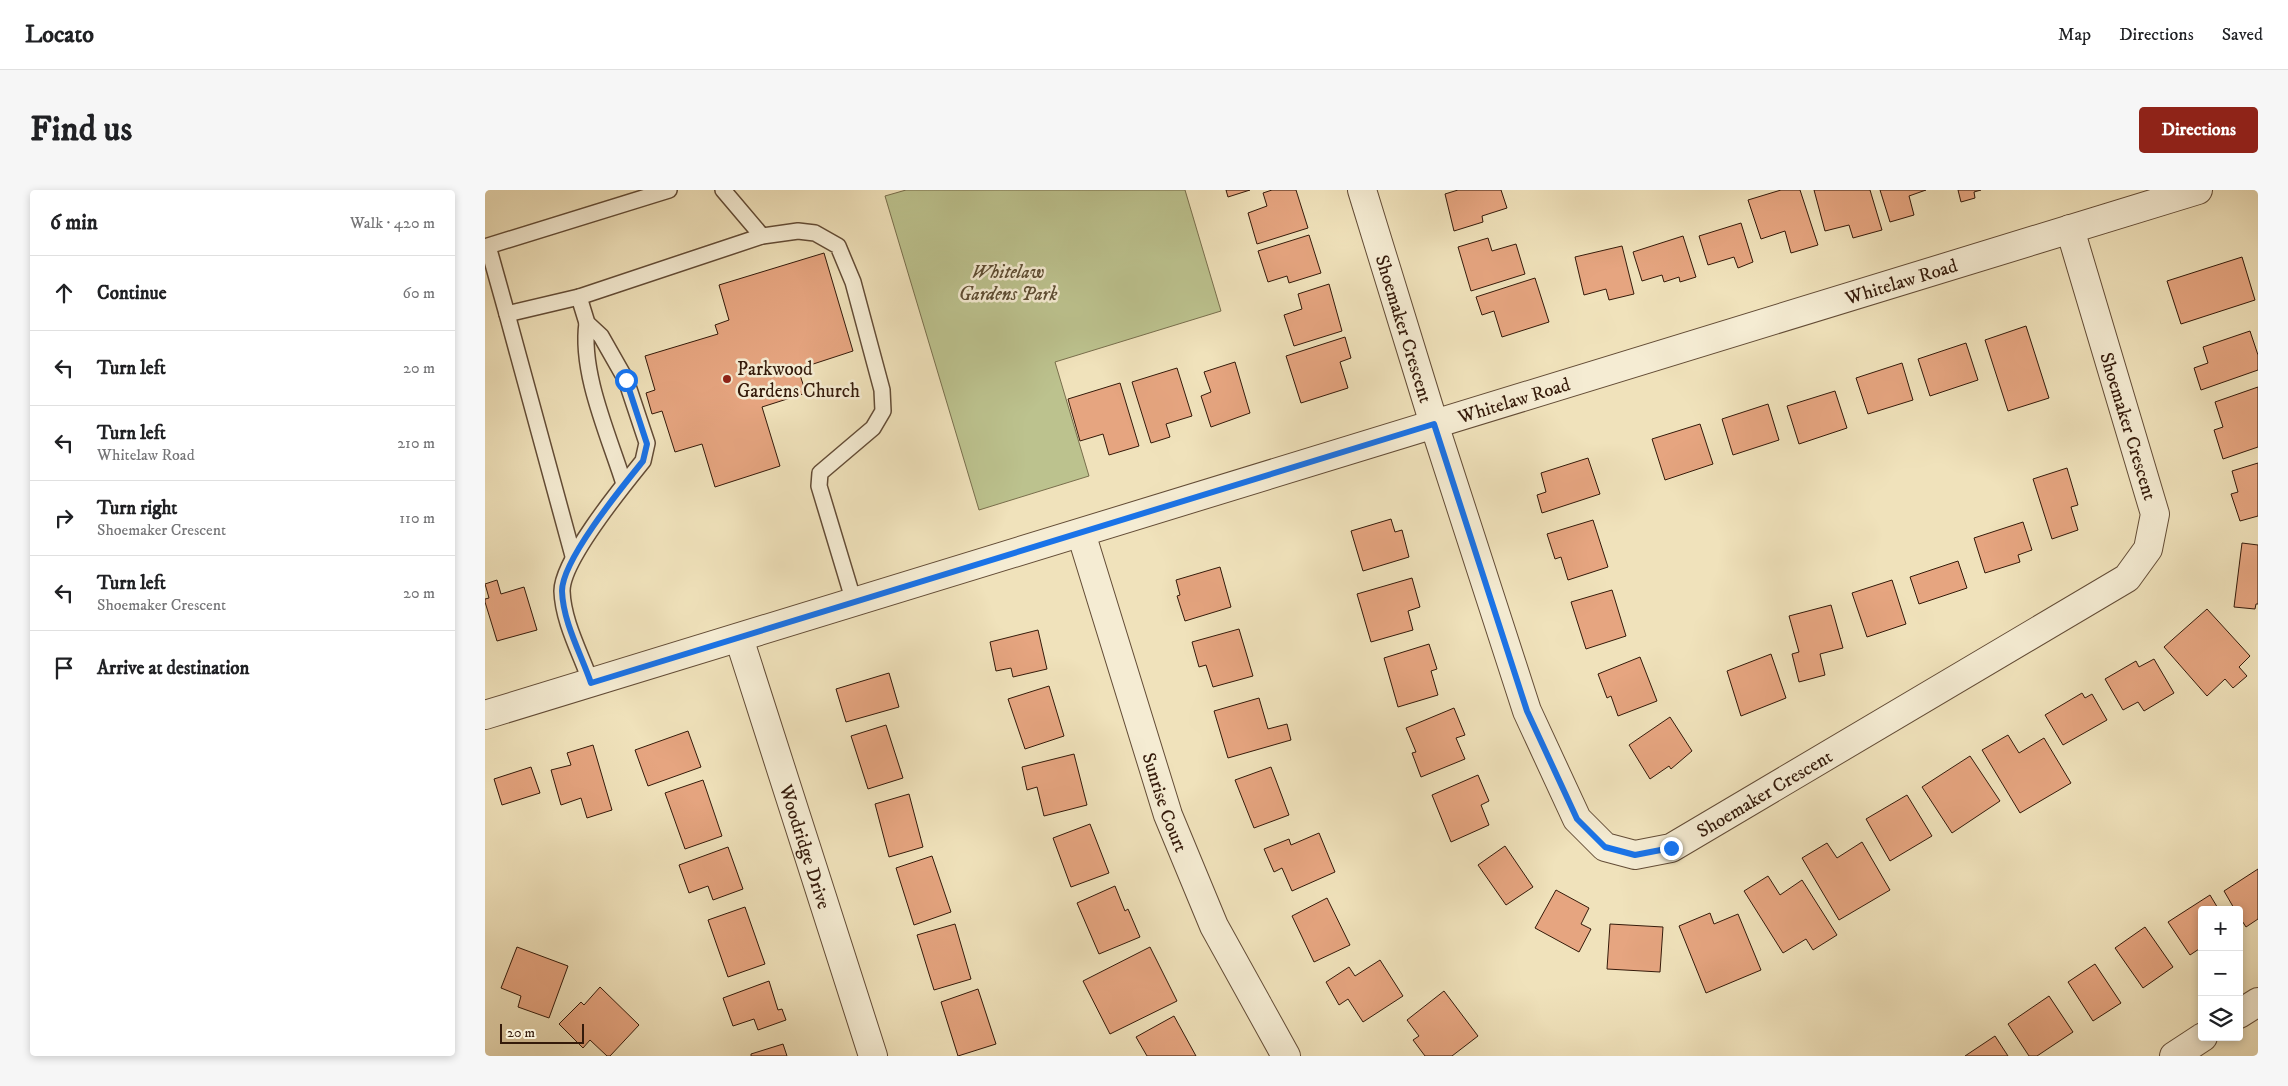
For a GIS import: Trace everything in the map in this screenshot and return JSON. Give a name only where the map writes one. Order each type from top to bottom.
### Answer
[{"type":"street","name":"Shoemaker Crescent","points":[[1362,190],[1434,424],[1527,711],[1577,819],[1605,847],[1635,855],[1671,848],[2127,578],[2148,549],[2155,514],[2070,229]]},
{"type":"street","name":"Whitelaw Road","points":[[485,716],[2198,190]]},
{"type":"street","name":"Sunrise Court","points":[[1081,533],[1168,815],[1214,926],[1286,1056]]},
{"type":"street","name":"Woodridge Drive","points":[[739,638],[873,1056]]},
{"type":"street","points":[[2243,1011],[2258,1002]]},
{"type":"street","points":[[2175,1056],[2198,1040]]},
{"type":"lane","points":[[573,556],[487,246],[669,190]]},
{"type":"lane","points":[[723,190],[762,236]]},
{"type":"lane","points":[[507,314],[579,297],[762,236],[798,231],[815,233],[838,246],[853,282],[882,390],[883,411],[873,428],[820,473],[819,486],[854,602]]},
{"type":"lane","points":[[579,297],[587,323],[584,344],[588,372],[624,484]]},
{"type":"lane","points":[[587,323],[601,336],[626,380],[647,444],[643,461],[624,484],[573,556],[562,588],[564,607],[591,683]]},
{"type":"green space","name":"Whitelaw Gardens Park","points":[[906,190],[1185,190],[1221,311],[1055,362],[1089,476],[979,510],[885,196]]},
{"type":"building","points":[[1226,190],[1250,190],[1228,197]]},
{"type":"building","points":[[1272,190],[1296,190],[1308,228],[1257,244],[1248,213],[1267,206],[1263,193]]},
{"type":"building","points":[[1458,190],[1501,190],[1507,208],[1482,216],[1483,222],[1454,231],[1445,194]]},
{"type":"building","points":[[1781,190],[1800,190],[1818,245],[1791,253],[1785,231],[1761,239],[1748,200]]},
{"type":"building","points":[[1814,190],[1870,190],[1882,230],[1853,238],[1849,225],[1825,231]]},
{"type":"building","points":[[1880,190],[1926,190],[1909,196],[1914,215],[1890,222]]},
{"type":"building","points":[[1958,190],[1981,190],[1974,192],[1975,198],[1961,202]]},
{"type":"building","points":[[1741,223],[1753,262],[1738,268],[1734,257],[1708,265],[1699,236]]},
{"type":"building","points":[[1309,235],[1321,273],[1289,283],[1287,276],[1268,282],[1258,251]]},
{"type":"building","points":[[1683,236],[1696,277],[1680,282],[1679,277],[1664,282],[1662,275],[1642,281],[1633,252]]},
{"type":"building","points":[[1488,238],[1492,251],[1516,244],[1525,274],[1471,291],[1458,247]]},
{"type":"building","points":[[1622,246],[1634,294],[1609,300],[1606,289],[1584,295],[1575,257]]},
{"type":"building","name":"Parkwood Gardens Church","points":[[824,253],[853,351],[798,369],[806,393],[762,407],[780,466],[715,487],[702,444],[675,452],[662,411],[652,414],[646,393],[655,390],[645,356],[718,334],[715,325],[729,320],[719,285]]},
{"type":"building","points":[[2242,257],[2255,300],[2181,324],[2167,281]]},
{"type":"building","points":[[1535,278],[1549,322],[1502,337],[1494,311],[1482,315],[1476,297]]},
{"type":"building","points":[[1329,284],[1342,331],[1294,346],[1284,315],[1302,309],[1298,294]]},
{"type":"building","points":[[2026,326],[2049,398],[2008,411],[1985,340]]},
{"type":"building","points":[[2250,331],[2258,355],[2258,370],[2201,390],[2194,368],[2208,363],[2203,347]]},
{"type":"building","points":[[1345,337],[1351,358],[1340,362],[1348,388],[1301,403],[1286,356]]},
{"type":"building","points":[[1966,343],[1978,380],[1930,396],[1918,359]]},
{"type":"building","points":[[1235,362],[1250,413],[1211,427],[1201,396],[1211,392],[1204,372]]},
{"type":"building","points":[[1902,363],[1913,400],[1868,414],[1856,378]]},
{"type":"building","points":[[1177,368],[1192,416],[1166,424],[1170,437],[1151,443],[1132,382]]},
{"type":"building","points":[[1120,383],[1139,446],[1109,455],[1103,434],[1080,441],[1068,399]]},
{"type":"building","points":[[2258,387],[2258,447],[2223,459],[2214,430],[2223,427],[2215,402]]},
{"type":"building","points":[[1835,391],[1847,428],[1799,444],[1787,406]]},
{"type":"building","points":[[1768,404],[1779,440],[1733,455],[1722,419]]},
{"type":"building","points":[[1700,424],[1713,464],[1665,480],[1652,439]]},
{"type":"building","points":[[1588,458],[1600,494],[1542,513],[1537,495],[1546,492],[1541,473]]},
{"type":"building","points":[[2258,463],[2258,516],[2240,521],[2231,494],[2238,492],[2232,471]]},
{"type":"building","points":[[2067,468],[2078,505],[2071,507],[2078,530],[2052,539],[2033,479]]},
{"type":"building","points":[[1391,519],[1395,532],[1402,530],[1409,557],[1363,571],[1351,531]]},
{"type":"building","points":[[1593,520],[1608,567],[1568,580],[1561,557],[1555,559],[1547,534]]},
{"type":"building","points":[[2023,522],[2032,550],[2018,555],[2020,562],[1985,573],[1974,538]]},
{"type":"building","points":[[2242,543],[2258,545],[2258,604],[2256,604],[2255,609],[2234,607]]},
{"type":"building","points":[[1958,561],[1967,588],[1919,604],[1910,577]]},
{"type":"building","points":[[1220,567],[1231,607],[1185,621],[1177,596],[1180,595],[1176,580]]},
{"type":"building","points":[[1412,578],[1420,607],[1408,611],[1413,630],[1371,642],[1357,594]]},
{"type":"building","points":[[497,580],[501,594],[524,587],[537,630],[497,641],[485,602],[485,599],[489,598],[485,584]]},
{"type":"building","points":[[1892,580],[1906,624],[1867,637],[1852,593]]},
{"type":"building","points":[[1612,590],[1626,636],[1586,649],[1571,602]]},
{"type":"building","points":[[1831,605],[1843,648],[1820,654],[1825,675],[1799,682],[1792,654],[1799,652],[1789,616]]},
{"type":"building","points":[[2207,609],[2250,656],[2239,667],[2247,676],[2233,688],[2225,679],[2207,696],[2164,647]]},
{"type":"building","points":[[1239,629],[1253,676],[1213,687],[1206,665],[1199,667],[1192,642]]},
{"type":"building","points":[[1038,630],[1047,669],[1013,677],[1011,668],[996,671],[990,642]]},
{"type":"building","points":[[1429,644],[1437,669],[1431,671],[1438,695],[1398,707],[1384,658]]},
{"type":"building","points":[[1771,654],[1786,698],[1741,716],[1727,671]]},
{"type":"building","points":[[1640,657],[1657,701],[1618,716],[1611,696],[1607,698],[1598,674]]},
{"type":"building","points":[[2154,659],[2174,693],[2144,711],[2138,702],[2123,710],[2105,679],[2136,661],[2139,667]]},
{"type":"building","points":[[889,673],[899,707],[846,722],[836,689]]},
{"type":"building","points":[[1049,686],[1064,736],[1025,749],[1008,699]]},
{"type":"building","points":[[2082,693],[2085,698],[2092,694],[2107,720],[2063,745],[2045,715]]},
{"type":"building","points":[[1259,698],[1268,729],[1287,724],[1291,740],[1228,758],[1214,711]]},
{"type":"building","points":[[1454,708],[1465,735],[1456,738],[1465,759],[1421,777],[1412,753],[1416,752],[1406,728]]},
{"type":"building","points":[[1670,717],[1692,751],[1671,769],[1669,766],[1650,779],[1629,745]]},
{"type":"building","points":[[886,725],[903,778],[868,789],[851,736]]},
{"type":"building","points":[[688,731],[701,767],[648,786],[635,750]]},
{"type":"building","points":[[2008,735],[2019,753],[2044,738],[2071,783],[2020,813],[1982,750]]},
{"type":"building","points":[[593,745],[612,810],[587,818],[581,798],[561,805],[551,770],[571,765],[567,753]]},
{"type":"building","points":[[1074,754],[1087,805],[1044,816],[1037,787],[1027,790],[1022,767]]},
{"type":"building","points":[[1970,756],[2000,801],[1952,833],[1922,787]]},
{"type":"building","points":[[531,767],[540,793],[502,805],[494,779]]},
{"type":"building","points":[[1271,767],[1289,815],[1254,828],[1235,780]]},
{"type":"building","points":[[1478,775],[1489,801],[1481,805],[1489,825],[1451,842],[1432,795]]},
{"type":"building","points":[[703,780],[722,836],[685,849],[665,793]]},
{"type":"building","points":[[909,794],[923,847],[889,857],[875,804]]},
{"type":"building","points":[[1907,795],[1932,836],[1890,861],[1866,819]]},
{"type":"building","points":[[1090,824],[1109,873],[1071,887],[1053,838]]},
{"type":"building","points":[[1319,833],[1335,872],[1292,891],[1282,868],[1274,872],[1264,849],[1289,839],[1291,845]]},
{"type":"building","points":[[1862,842],[1890,890],[1839,920],[1802,858],[1827,843],[1837,858]]},
{"type":"building","points":[[1505,846],[1533,887],[1506,905],[1478,865]]},
{"type":"building","points":[[728,847],[743,889],[713,900],[708,886],[689,893],[679,865]]},
{"type":"building","points":[[932,856],[951,912],[914,925],[896,868]]},
{"type":"building","points":[[2258,869],[2258,919],[2246,927],[2243,922],[2243,906],[2233,906],[2224,891]]},
{"type":"building","points":[[1768,876],[1780,895],[1802,880],[1837,935],[1813,950],[1806,939],[1783,953],[1744,891]]},
{"type":"building","points":[[1115,886],[1125,911],[1128,909],[1140,937],[1099,954],[1077,903]]},
{"type":"building","points":[[1556,890],[1589,908],[1581,924],[1591,929],[1579,952],[1535,928]]},
{"type":"building","points":[[2210,895],[2217,906],[2198,906],[2198,950],[2190,955],[2168,922]]},
{"type":"building","points":[[1327,898],[1350,945],[1314,962],[1292,916]]},
{"type":"building","points":[[745,907],[765,964],[728,977],[708,920]]},
{"type":"building","points":[[1710,913],[1714,924],[1738,914],[1761,970],[1706,993],[1679,926]]},
{"type":"building","points":[[955,924],[971,979],[934,990],[917,935]]},
{"type":"building","points":[[1610,924],[1663,927],[1660,972],[1607,969]]},
{"type":"building","points":[[2145,927],[2173,967],[2143,988],[2115,948]]},
{"type":"building","points":[[517,947],[568,966],[549,1018],[518,1007],[521,996],[501,988]]},
{"type":"building","points":[[1150,947],[1177,1001],[1110,1034],[1083,981]]},
{"type":"building","points":[[1380,960],[1403,996],[1363,1022],[1348,999],[1339,1005],[1326,982],[1349,967],[1355,976]]},
{"type":"building","points":[[2095,964],[2121,1003],[2093,1021],[2068,982]]},
{"type":"building","points":[[769,981],[778,1010],[782,1009],[786,1020],[758,1030],[754,1019],[733,1026],[723,998]]},
{"type":"building","points":[[600,987],[639,1025],[610,1056],[607,1056],[590,1040],[583,1048],[559,1024],[581,1002],[584,1005]]},
{"type":"building","points":[[978,989],[996,1044],[958,1056],[941,1002]]},
{"type":"building","points":[[1444,991],[1478,1036],[1452,1056],[1425,1056],[1413,1040],[1419,1036],[1407,1020]]},
{"type":"building","points":[[2049,996],[2073,1032],[2037,1056],[2029,1056],[2008,1024]]},
{"type":"building","points":[[1174,1016],[1196,1056],[1147,1056],[1136,1037]]},
{"type":"building","points":[[1995,1036],[2008,1056],[1965,1056]]},
{"type":"building","points":[[783,1044],[787,1056],[751,1056],[751,1054]]},
{"type":"place","name":"Parkwood Gardens Church","points":[[727,379]]},
{"type":"route","points":[[626,380],[647,444],[643,461],[624,484],[573,556],[562,588],[564,607],[591,683],[1434,424],[1527,711],[1577,819],[1605,847],[1635,855],[1671,848]]}]
